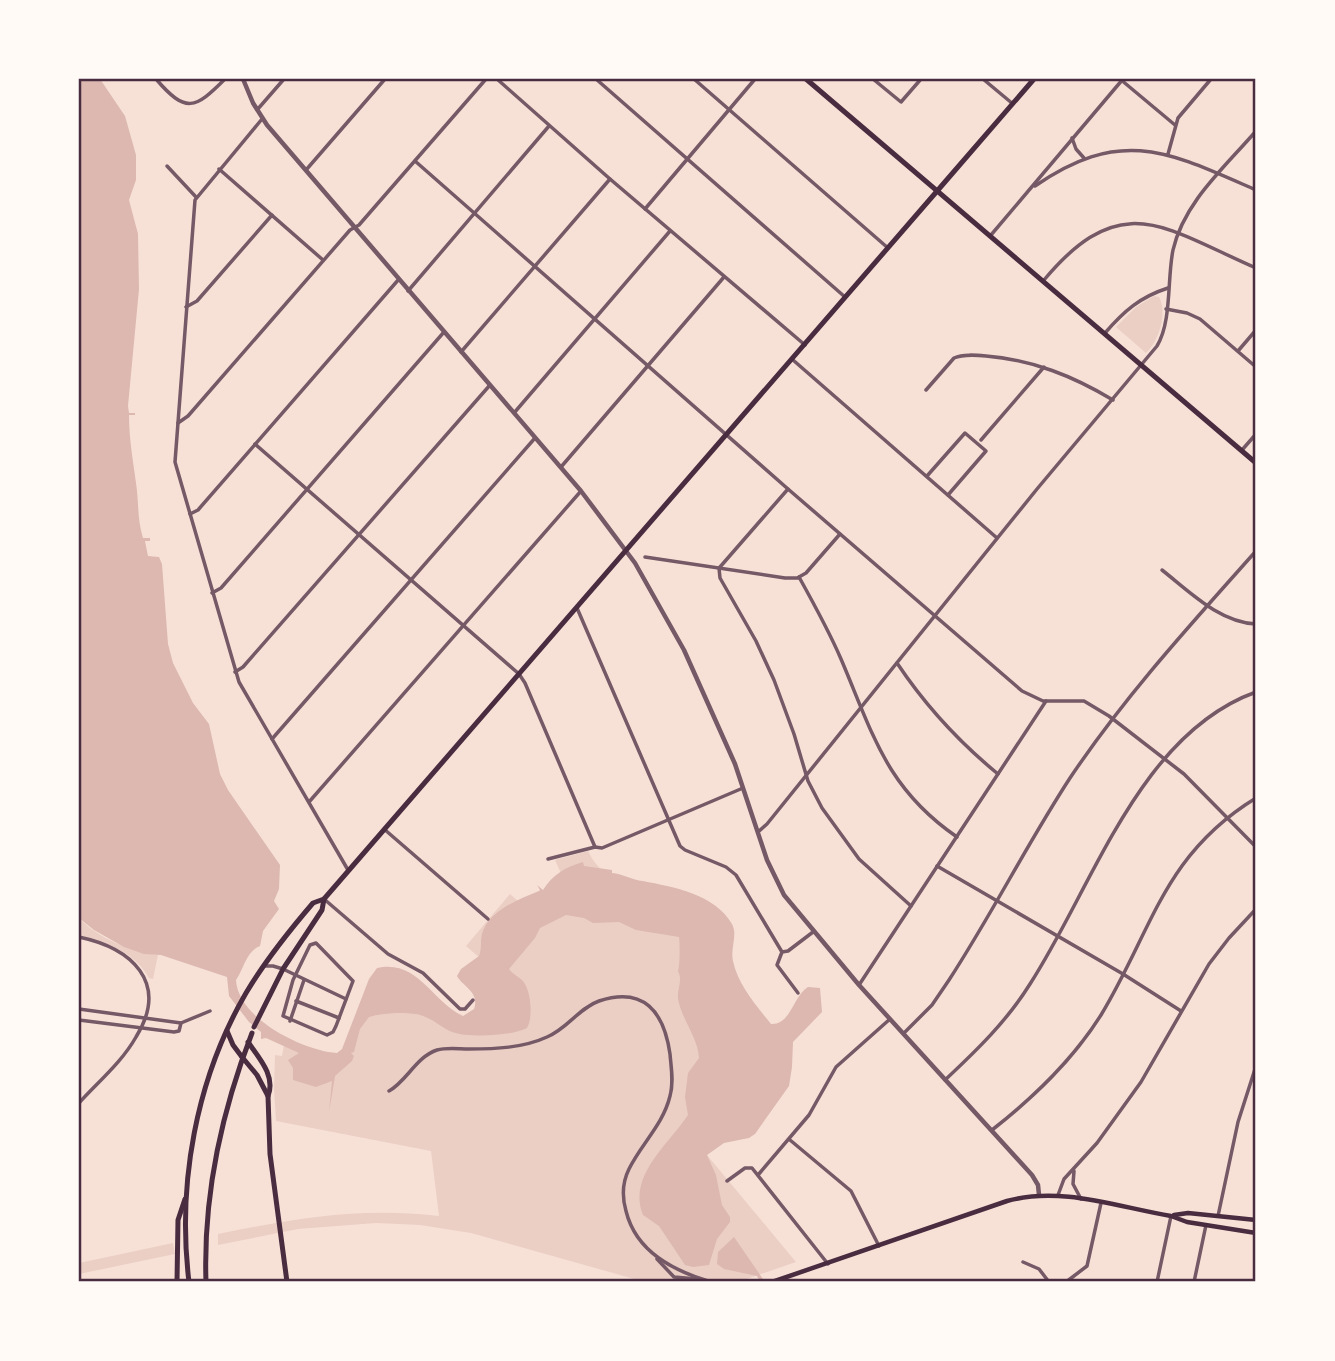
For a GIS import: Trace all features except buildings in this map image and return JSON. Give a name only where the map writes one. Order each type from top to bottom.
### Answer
[{"type":"main road","points":[[806,79],[1256,463]]},
{"type":"main road","points":[[206,1282],[207,1220],[212,1174],[223,1118],[242,1057],[258,1018],[283,969],[322,910],[324,899],[1034,79]]},
{"type":"main road","points":[[189,1282],[186,1196],[192,1147],[202,1102],[227,1031],[263,967],[313,903],[324,899]]},
{"type":"main road","points":[[227,1031],[233,1045],[257,1075],[268,1096]]},
{"type":"main road","points":[[248,1042],[268,1076],[271,1088],[268,1096],[270,1154],[288,1282]]},
{"type":"main road","points":[[772,1282],[1007,1201],[1039,1195],[1081,1199],[1171,1216],[1187,1222],[1256,1233]]},
{"type":"main road","points":[[177,1282],[178,1220],[186,1196]]},
{"type":"main road","points":[[1171,1216],[1188,1213],[1256,1220]]},
{"type":"street","points":[[156,79],[174,98],[188,105],[205,99],[225,79]]},
{"type":"street","points":[[243,79],[262,119],[561,467],[635,563],[678,637],[743,788],[781,889],[813,932],[859,985],[1034,1178],[1039,1195]]},
{"type":"street","points":[[257,110],[284,79]]},
{"type":"street","points":[[305,170],[385,79]]},
{"type":"street","points":[[177,423],[188,416],[485,79]]},
{"type":"street","points":[[498,79],[670,231],[805,345]]},
{"type":"street","points":[[596,79],[845,298]]},
{"type":"street","points":[[694,79],[888,248]]},
{"type":"street","points":[[645,209],[755,79]]},
{"type":"street","points":[[873,79],[901,103],[921,79]]},
{"type":"street","points":[[983,79],[1013,104]]},
{"type":"street","points":[[991,235],[1035,186],[1122,79],[1175,125]]},
{"type":"street","points":[[1168,155],[1175,125],[1181,114],[1212,79]]},
{"type":"street","points":[[262,119],[196,197],[175,462],[235,672],[243,691],[348,870]]},
{"type":"street","points":[[408,291],[549,126]]},
{"type":"street","points":[[758,832],[807,776],[997,538],[1142,365],[1161,338],[1171,260],[1178,234],[1193,205],[1256,131]]},
{"type":"street","points":[[1072,138],[1076,149],[1084,158]]},
{"type":"street","points":[[1035,186],[1056,171],[1084,158],[1126,151],[1168,155],[1256,190]]},
{"type":"street","points":[[415,161],[1025,693],[1046,701],[1084,701],[1113,719],[1166,759],[1256,847]]},
{"type":"street","points":[[167,166],[196,197]]},
{"type":"street","points":[[219,169],[324,260]]},
{"type":"street","points":[[461,352],[610,179]]},
{"type":"street","points":[[186,307],[197,301],[272,215]]},
{"type":"street","points":[[1044,280],[1073,249],[1090,237],[1131,223],[1147,223],[1178,234],[1256,268]]},
{"type":"street","points":[[514,413],[670,231]]},
{"type":"street","points":[[561,467],[724,277]]},
{"type":"street","points":[[190,514],[198,510],[399,279]]},
{"type":"street","points":[[1105,333],[1133,304],[1168,288]]},
{"type":"street","points":[[1166,309],[1196,316],[1256,367]]},
{"type":"street","points":[[1238,351],[1256,330]]},
{"type":"street","points":[[212,593],[221,588],[444,332]]},
{"type":"street","points":[[926,390],[953,359],[960,356],[1006,359],[1044,367],[1077,380],[1113,400]]},
{"type":"street","points":[[793,360],[997,538]]},
{"type":"street","points":[[981,440],[1044,367]]},
{"type":"street","points":[[235,672],[243,667],[490,385]]},
{"type":"street","points":[[927,477],[965,433],[986,451],[948,495]]},
{"type":"street","points":[[1242,450],[1256,434]]},
{"type":"street","points":[[272,740],[535,438]]},
{"type":"street","points":[[255,444],[519,674],[595,847]]},
{"type":"street","points":[[788,489],[719,568],[720,578],[756,641],[774,680],[807,776],[825,814],[845,843],[869,870],[911,906]]},
{"type":"street","points":[[309,802],[580,491]]},
{"type":"street","points":[[645,557],[799,578],[840,534]]},
{"type":"street","points":[[903,1034],[940,993],[1048,813],[1113,719],[1164,654],[1256,551]]},
{"type":"street","points":[[1162,570],[1208,605],[1232,619],[1256,624]]},
{"type":"street","points":[[799,578],[834,643],[883,758],[905,790],[929,817],[957,837]]},
{"type":"street","points":[[577,608],[683,849],[726,867],[736,875],[782,952],[778,968],[798,993]]},
{"type":"street","points":[[897,663],[939,718],[998,774]]},
{"type":"street","points":[[945,1080],[1005,1019],[1030,985],[1110,841],[1166,759],[1184,737],[1204,719],[1228,704],[1256,692]]},
{"type":"street","points":[[859,985],[1046,701]]},
{"type":"street","points":[[548,859],[595,847],[602,848],[743,788]]},
{"type":"street","points":[[992,1130],[1034,1096],[1065,1063],[1100,1016],[1175,874],[1199,842],[1256,798]]},
{"type":"street","points":[[384,829],[488,919]]},
{"type":"street","points":[[937,866],[1123,974],[1181,1011]]},
{"type":"street","points":[[324,899],[392,957],[423,973],[460,1009],[465,1009],[473,1000]]},
{"type":"street","points":[[1058,1195],[1063,1181],[1107,1130],[1141,1082],[1216,953],[1256,908]]},
{"type":"street","points":[[782,952],[788,951],[813,932]]},
{"type":"street","points":[[79,937],[107,946],[129,958],[142,971],[148,987],[140,1029],[129,1047],[79,1103]]},
{"type":"street","points":[[316,943],[352,978],[346,999],[334,1030],[327,1035],[290,1021],[283,1015],[295,975],[310,945],[316,943]]},
{"type":"street","points":[[263,967],[283,969],[346,999]]},
{"type":"street","points":[[290,1021],[304,979]]},
{"type":"street","points":[[389,1091],[399,1085],[422,1060],[439,1050],[529,1044],[556,1033],[585,1008],[600,1001],[625,997],[644,1001],[658,1017],[667,1038],[672,1088],[659,1125],[627,1173],[623,1194],[627,1215],[641,1242],[674,1277],[700,1279]]},
{"type":"street","points":[[296,1002],[339,1018]]},
{"type":"street","points":[[79,1009],[181,1023],[210,1011]]},
{"type":"street","points":[[758,1175],[812,1111],[836,1067],[890,1019]]},
{"type":"street","points":[[79,1020],[176,1032],[180,1030],[181,1023]]},
{"type":"street","points":[[1217,1216],[1238,1122],[1256,1066]]},
{"type":"street","points":[[789,1139],[851,1191],[879,1246]]},
{"type":"street","points":[[727,1181],[747,1167],[752,1168],[828,1264]]},
{"type":"street","points":[[1074,1169],[1073,1184],[1081,1199]]},
{"type":"street","points":[[1066,1282],[1087,1266],[1101,1203]]},
{"type":"street","points":[[1157,1282],[1171,1216]]},
{"type":"street","points":[[1194,1282],[1206,1225]]},
{"type":"street","points":[[654,1255],[678,1271],[711,1282]]},
{"type":"street","points":[[1023,1262],[1037,1267],[1049,1282]]},
{"type":"shaded area","points":[[79,79],[100,79],[125,116],[136,155],[136,180],[129,200],[138,234],[139,289],[128,406],[129,413],[135,413],[129,415],[141,531],[143,538],[150,538],[150,541],[145,541],[148,556],[159,557],[162,564],[168,644],[173,663],[193,703],[209,724],[220,774],[228,790],[280,865],[279,889],[274,901],[279,909],[263,931],[260,946],[248,956],[236,980],[240,994],[248,1008],[275,1030],[308,1046],[337,1053],[342,1049],[369,979],[377,968],[391,967],[414,975],[463,1016],[474,1009],[473,994],[457,976],[461,969],[479,956],[485,926],[497,912],[539,891],[537,885],[543,890],[556,875],[571,866],[583,862],[584,866],[612,870],[612,873],[680,889],[715,905],[732,924],[735,970],[748,994],[771,1024],[778,1023],[788,1015],[808,987],[820,988],[822,1012],[793,1042],[789,1086],[755,1134],[749,1138],[724,1143],[707,1155],[716,1175],[722,1205],[730,1217],[730,1222],[717,1239],[709,1265],[685,1265],[659,1226],[643,1215],[640,1201],[641,1187],[652,1161],[688,1115],[685,1097],[688,1073],[699,1058],[696,1043],[678,998],[679,937],[636,930],[619,922],[593,923],[584,918],[566,915],[540,928],[509,969],[523,982],[529,994],[531,1012],[527,1028],[501,1034],[469,1035],[452,1032],[417,1014],[396,1013],[369,1017],[360,1029],[354,1052],[351,1053],[354,1056],[352,1061],[335,1076],[329,1112],[332,1081],[316,1087],[293,1080],[293,1068],[288,1060],[299,1053],[266,1038],[261,1039],[261,1032],[249,1022],[229,996],[227,977],[161,955],[144,954],[124,947],[79,918]]},
{"type":"shaded area","points":[[1154,296],[1159,297],[1162,303],[1161,326],[1146,353],[1116,327],[1136,307]]},
{"type":"shaded area","points":[[588,851],[595,863],[618,883],[689,919],[707,1155],[796,1262],[738,1282],[645,1282],[471,1233],[420,1225],[376,1223],[298,1229],[218,1245],[218,1234],[302,1219],[382,1213],[439,1216],[431,1151],[276,1121],[275,1055],[282,1056],[285,1039],[325,1058],[345,1056],[360,1017],[378,994],[474,1026],[519,992],[466,946],[510,894],[519,902],[560,895],[560,871],[555,860]]},
{"type":"shaded area","points":[[79,918],[87,926],[116,943],[158,955],[153,979],[149,978],[136,961],[118,949],[79,935]]},
{"type":"shaded area","points":[[734,1237],[765,1282],[760,1282],[757,1276],[724,1269],[717,1264],[718,1252]]},
{"type":"shaded area","points":[[173,1243],[175,1254],[79,1274],[79,1263]]}]
